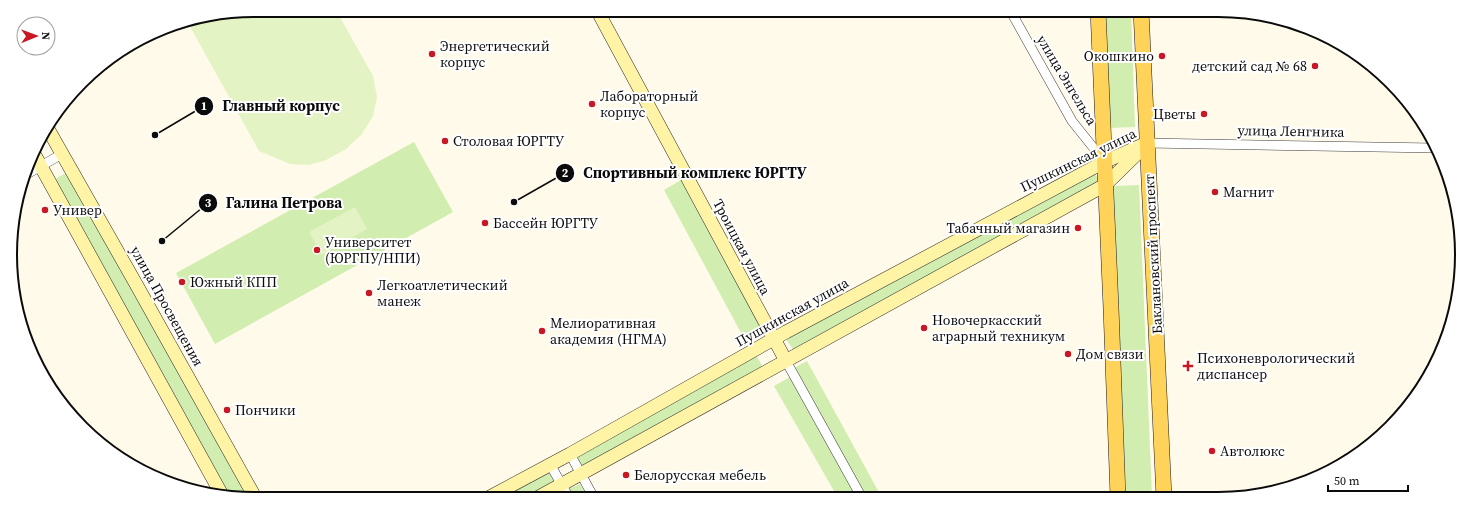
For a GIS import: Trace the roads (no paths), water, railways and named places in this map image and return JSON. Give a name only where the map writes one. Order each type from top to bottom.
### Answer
[{"type":"main road","name":"Троицкая улица","points":[[601,17],[786,361]]},
{"type":"main road","points":[[1098,17],[1118,492]]},
{"type":"main road","name":"Баклановский проспект","points":[[1141,17],[1164,492]]},
{"type":"main road","name":"улица Просвещения","points":[[51,134],[252,492]]},
{"type":"main road","name":"Пушкинская улица","points":[[497,492],[570,454],[774,339],[1104,162],[1147,143]]},
{"type":"main road","name":"Пушкинская улица","points":[[549,492],[1105,185],[1147,143]]},
{"type":"main road","points":[[37,158],[219,489]]},
{"type":"street","name":"улица Энгельса","points":[[1014,17],[1072,121],[1104,162]]},
{"type":"street","name":"улица Ленгника","points":[[1147,143],[1430,148]]},
{"type":"street","points":[[33,171],[62,154]]},
{"type":"street","name":"Троицкая улица","points":[[786,361],[859,492]]},
{"type":"street","points":[[570,454],[591,492]]},
{"type":"street","points":[[550,464],[566,492]]},
{"type":"place","name":"Энергетический корпус","points":[[432,54]]},
{"type":"place","name":"Окошкино","points":[[1162,56]]},
{"type":"place","name":"детский сад № 68","points":[[1315,66]]},
{"type":"place","name":"Лабораторный корпус","points":[[592,104]]},
{"type":"place","name":"Цветы","points":[[1204,114]]},
{"type":"place","name":"Главный корпус","points":[[155,135]]},
{"type":"place","name":"Столовая ЮРГТУ","points":[[445,141]]},
{"type":"place","name":"Магнит","points":[[1215,192]]},
{"type":"place","name":"Спортивный комплекс ЮРГТУ","points":[[514,202]]},
{"type":"place","name":"Универ","points":[[45,210]]},
{"type":"place","name":"Бассейн ЮРГТУ","points":[[485,223]]},
{"type":"place","name":"Табачный магазин","points":[[1078,228]]},
{"type":"place","name":"Галина Петрова","points":[[162,241]]},
{"type":"place","name":"Университет (ЮРГПУ/НПИ)","points":[[317,250]]},
{"type":"place","name":"Южный КПП","points":[[182,282]]},
{"type":"place","name":"Легкоатлетический манеж","points":[[369,293]]},
{"type":"place","name":"Новочеркасский аграрный техникум","points":[[924,328]]},
{"type":"place","name":"Мелиоративная академия (НГМА)","points":[[542,331]]},
{"type":"place","name":"Дом связи","points":[[1068,354]]},
{"type":"place","name":"Психоневрологический диспансер","points":[[1188,366]]},
{"type":"place","name":"Пончики","points":[[227,410]]},
{"type":"place","name":"Автолюкс","points":[[1212,451]]},
{"type":"place","name":"Белорусская мебель","points":[[626,475]]}]
